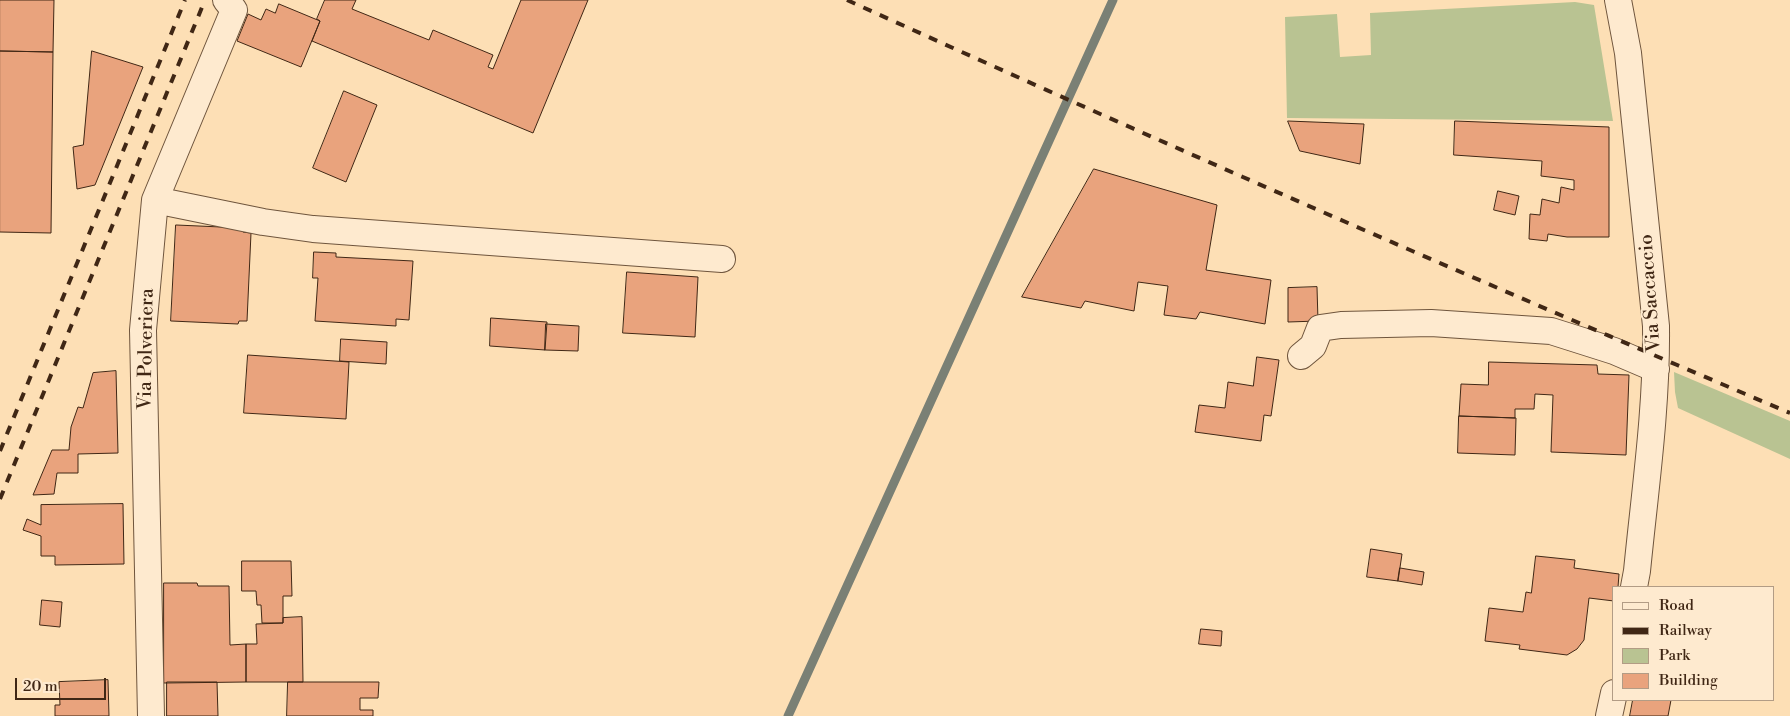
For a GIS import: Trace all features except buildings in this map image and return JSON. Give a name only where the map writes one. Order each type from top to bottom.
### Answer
[{"type":"street","name":"Via Polveriera","points":[[151,716],[143,330],[155,200],[234,10],[226,0]]},
{"type":"street","name":"Via Saccaccio","points":[[1618,0],[1628,53],[1656,326],[1656,369],[1634,586]]},
{"type":"street","points":[[155,200],[263,222],[313,229],[722,259]]},
{"type":"street","points":[[1301,356],[1313,346],[1320,328],[1341,325],[1431,324],[1551,331],[1614,350],[1656,369]]},
{"type":"street","points":[[1609,716],[1612,701]]},
{"type":"green space","points":[[1575,2],[1594,5],[1613,121],[1287,118],[1285,17],[1337,14],[1340,57],[1371,55],[1370,13]]},
{"type":"green space","points":[[1674,372],[1790,421],[1790,459],[1678,408]]},
{"type":"waterway","points":[[788,716],[1113,0]]},
{"type":"railway","points":[[0,451],[185,0]]},
{"type":"railway","points":[[0,499],[205,0]]},
{"type":"railway","points":[[847,0],[1317,209],[1790,413]]}]
